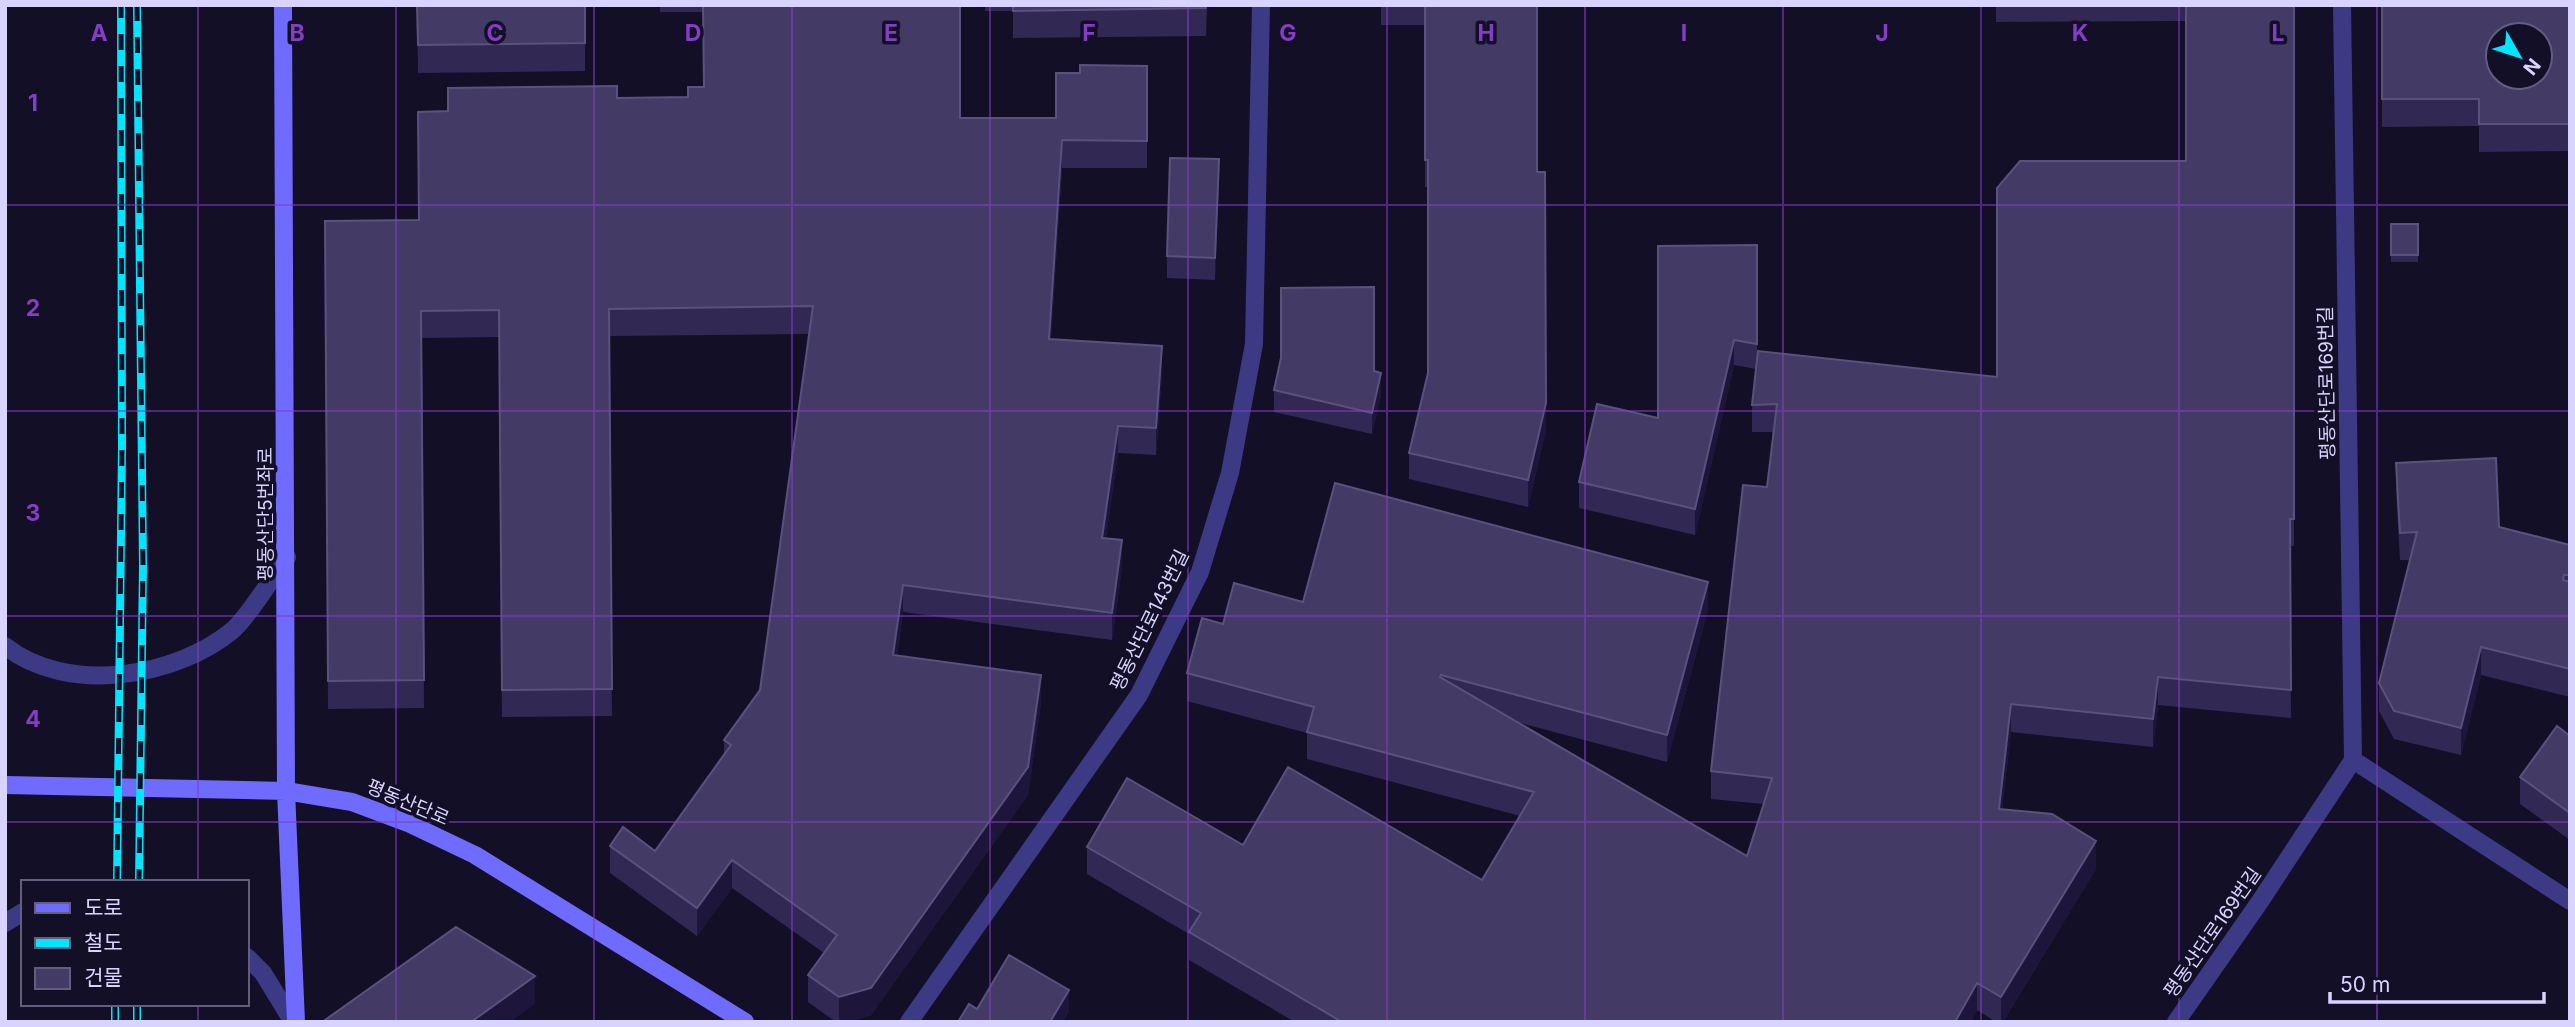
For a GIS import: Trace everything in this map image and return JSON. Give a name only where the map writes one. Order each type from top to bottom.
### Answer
[{"type":"street","name":"평동산단5번좌로","points":[[283,5],[286,791],[295,1022]]},
{"type":"street","name":"평동산단로143번길","points":[[909,1022],[1139,695],[1200,572],[1230,473],[1254,344],[1261,5]]},
{"type":"street","name":"평동산단로169번길","points":[[2176,1022],[2353,760],[2342,5]]},
{"type":"street","points":[[5,646],[20,658],[60,672],[97,675],[160,669],[202,652],[235,628],[287,557]]},
{"type":"street","points":[[2353,760],[2570,901]]},
{"type":"street","name":"평동산단로","points":[[5,785],[286,791],[352,802],[408,822],[475,855],[745,1022]]},
{"type":"street","points":[[5,923],[21,913]]},
{"type":"street","points":[[248,958],[263,973],[295,1022]]},
{"type":"building","points":[[417,5],[585,5],[585,43],[418,45]]},
{"type":"building","points":[[703,5],[960,5],[960,118],[1056,118],[1056,73],[1080,73],[1080,65],[1147,66],[1147,141],[1062,140],[1049,339],[1162,346],[1156,428],[1118,426],[1102,538],[1122,540],[1112,613],[903,585],[893,655],[1041,675],[1028,767],[871,988],[839,997],[808,975],[837,935],[732,860],[697,908],[610,846],[623,827],[655,851],[731,745],[724,740],[760,690],[813,306],[609,309],[612,689],[502,690],[499,310],[421,311],[424,680],[328,681],[325,221],[419,220],[418,112],[448,111],[448,88],[617,86],[617,98],[688,97],[688,87],[704,87]]},
{"type":"building","points":[[1013,5],[1206,5],[1206,8],[1013,11]]},
{"type":"building","points":[[1425,5],[1537,5],[1537,172],[1545,172],[1546,403],[1528,480],[1409,453],[1428,373]]},
{"type":"building","points":[[2186,5],[2294,5],[2294,519],[2290,519],[2291,690],[2158,677],[2153,719],[2011,704],[1999,809],[2052,814],[2096,841],[2001,997],[1977,983],[1955,1022],[1342,1022],[1189,932],[1201,913],[1087,847],[1127,778],[1243,845],[1288,767],[1482,880],[1534,792],[1307,732],[1314,707],[1187,673],[1202,618],[1223,624],[1234,583],[1303,602],[1335,483],[1708,582],[1667,735],[1441,675],[1440,677],[1747,856],[1772,778],[1711,771],[1743,485],[1767,487],[1777,404],[1752,405],[1758,351],[1997,377],[1997,188],[2020,161],[2186,161]]},
{"type":"building","points":[[2382,5],[2570,5],[2570,124],[2479,124],[2479,99],[2382,99]]},
{"type":"building","points":[[1170,158],[1219,159],[1215,258],[1167,256]]},
{"type":"building","points":[[2391,224],[2418,224],[2418,255],[2391,255]]},
{"type":"building","points":[[1757,245],[1757,344],[1734,340],[1695,509],[1579,482],[1597,404],[1658,418],[1658,246]]},
{"type":"building","points":[[1374,287],[1374,371],[1381,373],[1372,413],[1274,390],[1281,358],[1281,288]]},
{"type":"building","points":[[2496,458],[2499,527],[2570,545],[2570,575],[2564,575],[2563,580],[2570,582],[2570,669],[2481,647],[2461,728],[2394,711],[2379,683],[2417,532],[2400,533],[2396,463]]},
{"type":"building","points":[[2557,726],[2570,736],[2570,813],[2520,777]]},
{"type":"building","points":[[456,927],[535,976],[471,1022],[325,1022],[325,1020]]},
{"type":"building","points":[[1009,955],[1069,990],[1050,1022],[958,1022],[969,1004],[977,1009]]},
{"type":"railway","points":[[117,880],[122,446],[121,5]]},
{"type":"railway","points":[[137,5],[143,565],[139,880]]},
{"type":"railway","points":[[115,1006],[115,1022]]},
{"type":"railway","points":[[137,1006],[137,1022]]}]
